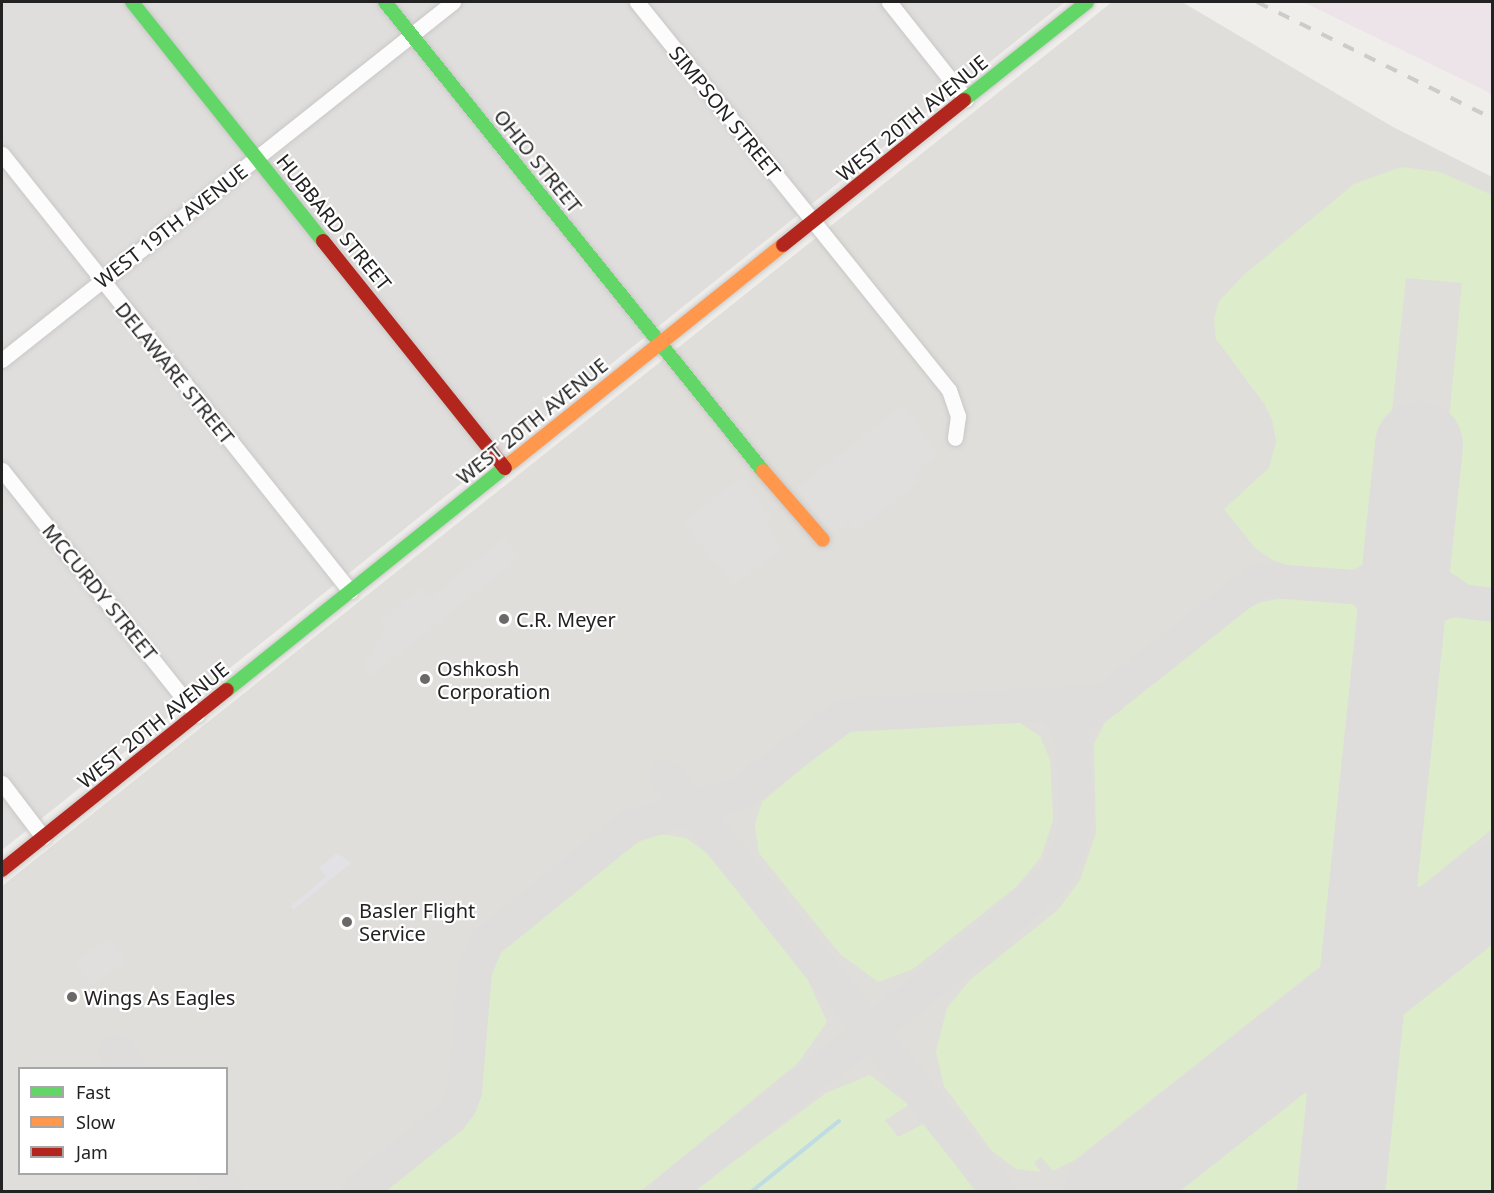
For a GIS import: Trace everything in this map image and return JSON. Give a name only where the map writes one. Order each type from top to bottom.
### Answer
[{"type":"main road","name":"HUBBARD STREET","points":[[132,2],[505,468]]},
{"type":"main road","name":"OHIO STREET","points":[[385,2],[659,344],[823,540]]},
{"type":"main road","name":"WEST 20TH AVENUE","points":[[2,870],[1087,2]]},
{"type":"street","name":"WEST 19TH AVENUE","points":[[2,360],[453,2]]},
{"type":"street","name":"SIMPSON STREET","points":[[637,2],[949,390],[958,416],[955,438]]},
{"type":"street","points":[[888,2],[966,99]]},
{"type":"street","name":"DELAWARE STREET","points":[[2,154],[350,591]]},
{"type":"street","name":"MCCURDY STREET","points":[[2,470],[197,715]]},
{"type":"street","points":[[2,783],[43,837]]},
{"type":"shaded area","points":[[2,2],[1065,2],[2,850]]},
{"type":"shaded area","points":[[1112,2],[1182,2],[1393,127],[1492,177],[1492,1191],[2,1191],[2,886]]},
{"type":"shaded area","points":[[1303,2],[1492,2],[1492,95],[1484,90]]},
{"type":"shaded area","points":[[903,404],[938,454],[915,473],[921,480],[856,531],[849,523],[833,535],[797,489]]},
{"type":"shaded area","points":[[740,477],[774,519],[766,526],[782,547],[734,586],[683,523]]},
{"type":"shaded area","points":[[505,538],[520,557],[370,677],[362,666],[385,630],[379,623],[420,588],[429,599]]},
{"type":"shaded area","points":[[337,853],[351,863],[293,910],[291,906],[326,877],[319,868]]},
{"type":"shaded area","points":[[108,938],[126,960],[93,986],[75,963]]},
{"type":"green space","points":[[1401,167],[1440,172],[1492,195],[1492,590],[1456,584],[1448,580],[1436,559],[1462,283],[1406,278],[1377,552],[1371,560],[1352,570],[1290,566],[1273,560],[1255,548],[1224,509],[1269,468],[1276,442],[1272,419],[1265,405],[1216,339],[1214,319],[1219,301],[1245,274],[1354,184]]},
{"type":"green space","points":[[1291,597],[1353,604],[1370,626],[1335,948],[1322,965],[1075,1160],[1053,1171],[1041,1157],[1034,1163],[1041,1172],[1016,1169],[992,1151],[944,1086],[936,1051],[947,1008],[970,980],[1058,910],[1080,880],[1096,833],[1094,744],[1106,720],[1240,613],[1261,602]]},
{"type":"green space","points":[[1447,614],[1492,621],[1492,829],[1421,886],[1411,888],[1403,882],[1402,872],[1428,632]]},
{"type":"green space","points":[[1015,720],[1040,736],[1050,760],[1053,820],[1041,857],[1017,886],[913,969],[878,982],[840,954],[759,853],[755,825],[762,802],[847,730]]},
{"type":"green space","points":[[660,834],[686,838],[711,856],[807,978],[827,1022],[798,1063],[641,1191],[374,1191],[452,1129],[467,1111],[485,978],[497,953],[632,843]]},
{"type":"green space","points":[[1492,943],[1492,1191],[1370,1191],[1389,1030],[1398,1018]]},
{"type":"green space","points":[[870,1075],[909,1105],[885,1120],[898,1137],[925,1123],[975,1191],[694,1191],[826,1093]]},
{"type":"green space","points":[[1310,1092],[1320,1100],[1312,1191],[1179,1191],[1301,1095]]},
{"type":"waterway","points":[[751,1192],[839,1121]]},
{"type":"taxiway","points":[[1409,535],[1427,577],[1458,598]]},
{"type":"taxiway","points":[[1092,711],[1258,580],[1352,587],[1492,605]]},
{"type":"taxiway","points":[[1395,666],[1412,622],[1428,607],[1457,599]]},
{"type":"taxiway","points":[[358,1192],[450,1118],[460,1105],[465,1091],[475,971],[487,942],[631,826],[739,794],[845,715],[1096,702],[1109,698]]},
{"type":"taxiway","points":[[667,1192],[991,935],[1052,881],[1070,847],[1076,811],[1072,736],[1064,718],[1047,704]]},
{"type":"taxiway","points":[[667,776],[999,1192]]},
{"type":"taxiway","points":[[116,1051],[129,1067]]},
{"type":"taxiway","points":[[214,1175],[227,1192]]},
{"type":"runway","points":[[1341,1192],[1419,445]]},
{"type":"runway","points":[[1108,1192],[1492,889]]},
{"type":"railway","points":[[1257,2],[1492,118]]},
{"type":"traffic: fast","points":[[132,2],[323,241]]},
{"type":"traffic: fast","points":[[385,2],[763,471]]},
{"type":"traffic: fast","points":[[964,100],[1087,2]]},
{"type":"traffic: fast","points":[[227,690],[512,462]]},
{"type":"traffic: slow","points":[[512,462],[783,245]]},
{"type":"traffic: slow","points":[[763,471],[823,540]]},
{"type":"traffic: jam","points":[[783,245],[964,100]]},
{"type":"traffic: jam","points":[[323,241],[505,468]]},
{"type":"traffic: jam","points":[[2,870],[227,690]]},
{"type":"place","name":"C.R. Meyer","points":[[504,619]]},
{"type":"place","name":"Oshkosh Corporation","points":[[425,679]]},
{"type":"place","name":"Basler Flight Service","points":[[347,922]]},
{"type":"place","name":"Wings As Eagles","points":[[72,997]]}]
